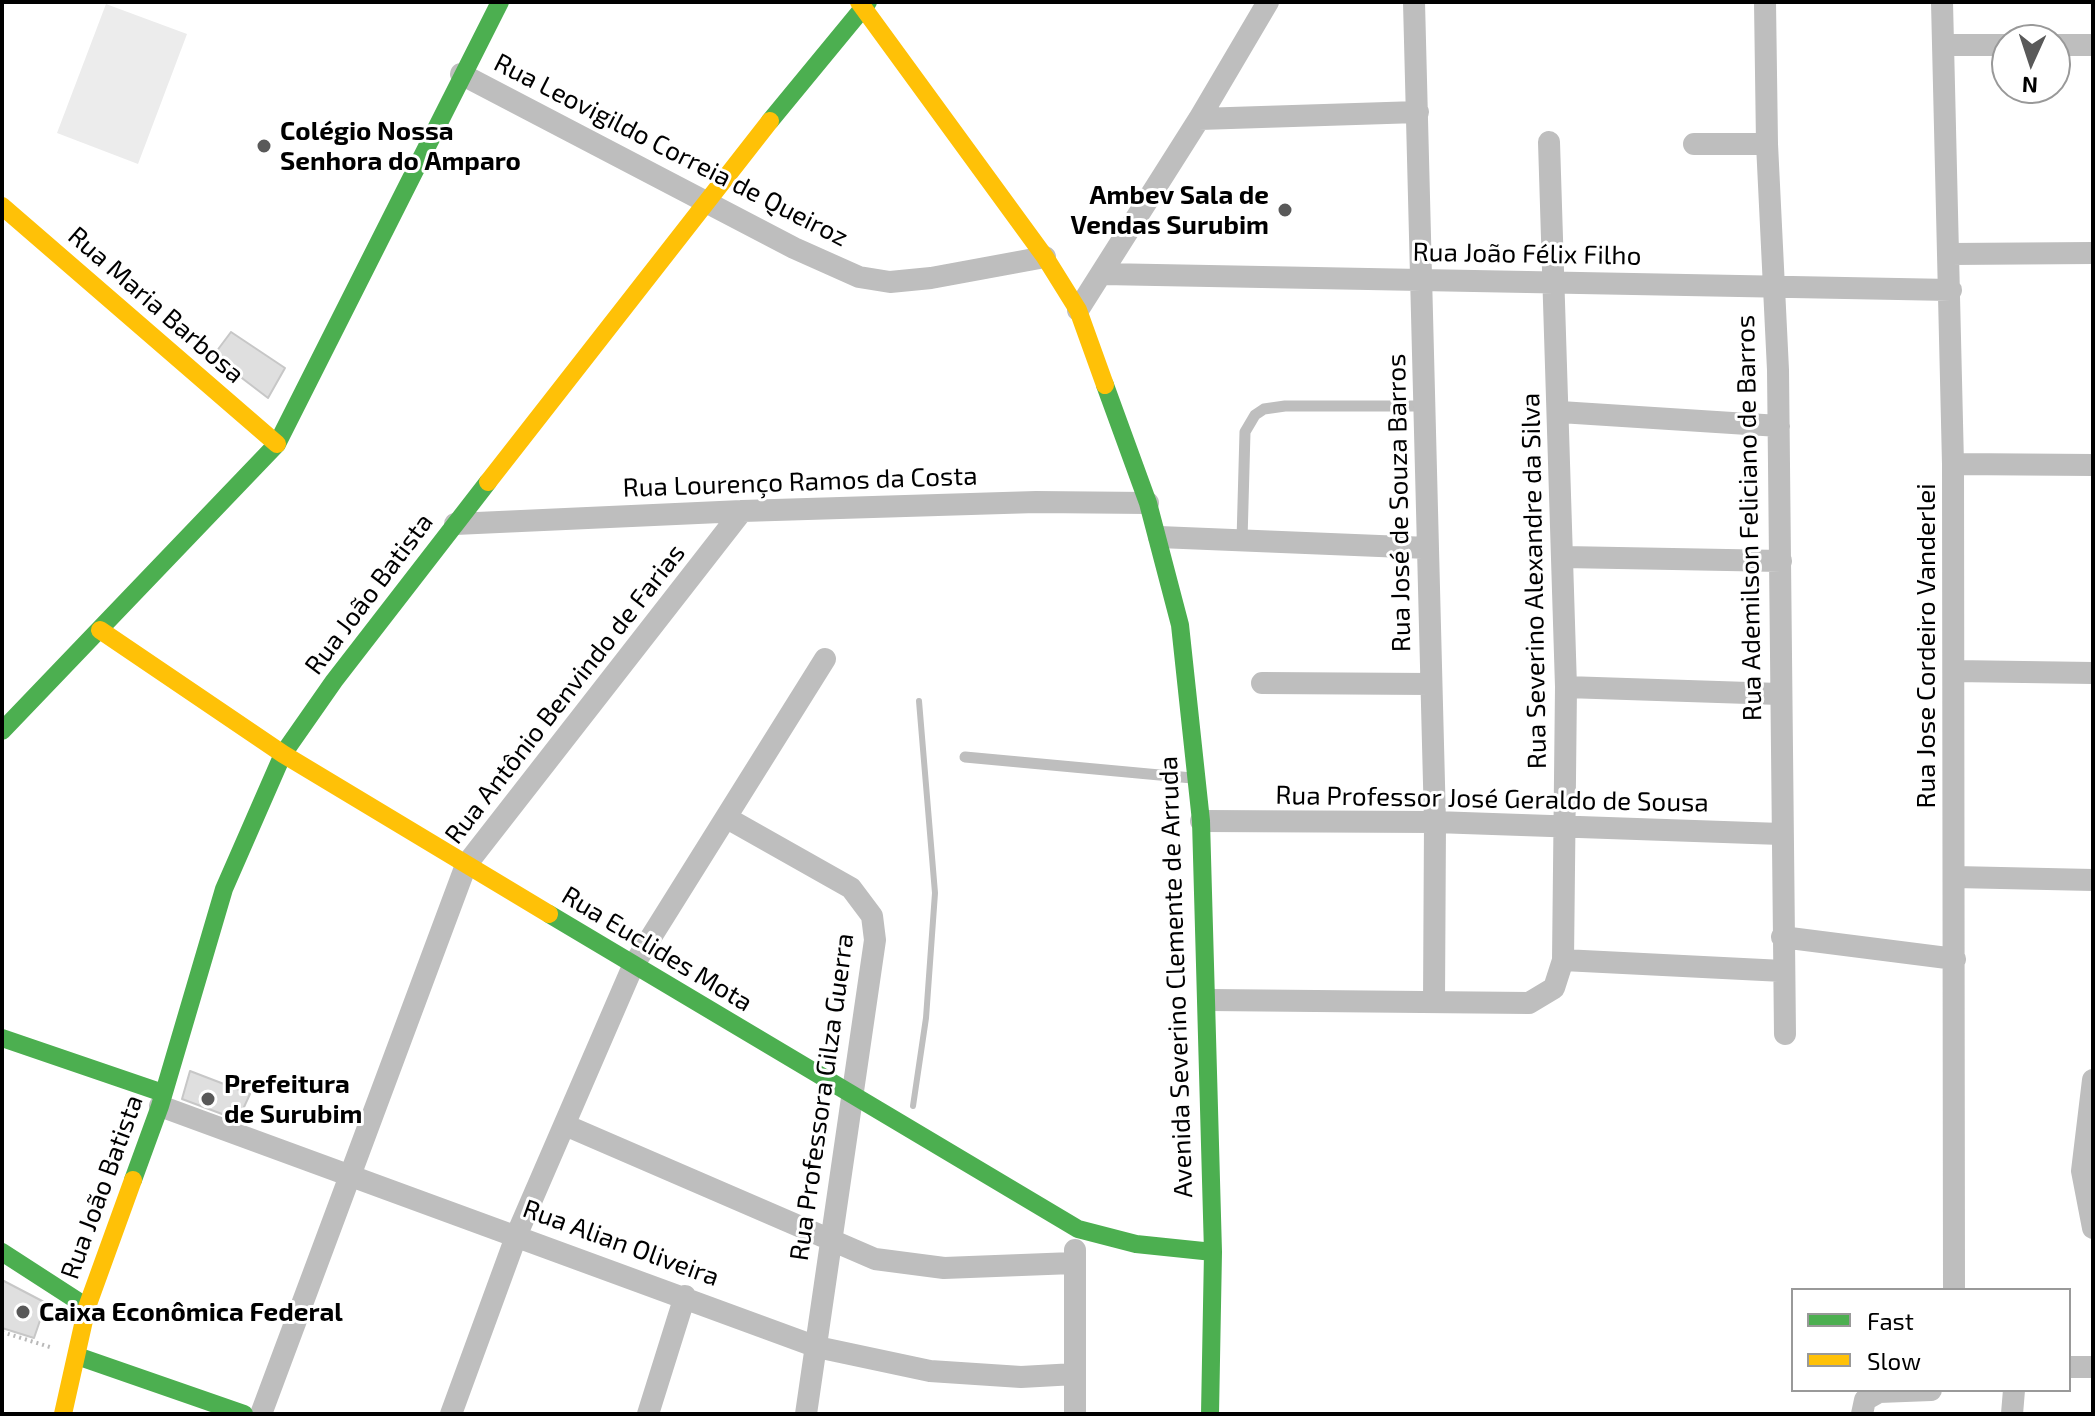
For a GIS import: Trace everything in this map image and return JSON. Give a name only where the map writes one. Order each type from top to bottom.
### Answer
[{"type":"main road","points":[[2,731],[277,444],[500,2]]},
{"type":"main road","name":"Rua João Batista","points":[[63,1414],[87,1307],[161,1099],[224,889],[283,754],[334,681],[705,200],[864,4]]},
{"type":"main road","name":"Avenida Severino Clemente de Arruda","points":[[864,4],[1045,257],[1078,310],[1159,537],[1180,625],[1201,821],[1209,1000],[1213,1252],[1210,1414]]},
{"type":"main road","name":"Rua Maria Barbosa","points":[[2,206],[277,444]]},
{"type":"main road","name":"Rua Euclides Mota","points":[[100,630],[283,754],[633,966],[1078,1229],[1136,1244],[1213,1252]]},
{"type":"main road","points":[[2,1038],[161,1099]]},
{"type":"main road","points":[[2,1252],[87,1307]]},
{"type":"main road","points":[[77,1356],[244,1414]]},
{"type":"street","points":[[1078,310],[1199,119],[1268,2]]},
{"type":"street","name":"Rua José de Souza Barros","points":[[1414,2],[1435,822],[1434,1002]]},
{"type":"street","name":"Rua Ademilson Feliciano de Barros","points":[[1765,2],[1767,144],[1779,426],[1779,694],[1785,1034]]},
{"type":"street","name":"Rua Jose Cordeiro Vanderlei","points":[[1942,2],[1951,290],[1955,671],[1954,1288]]},
{"type":"street","points":[[1943,45],[1991,45]]},
{"type":"street","points":[[2071,45],[2093,45]]},
{"type":"street","name":"Rua Leovigildo Correia de Queiroz","points":[[461,74],[794,248],[859,277],[890,282],[931,278],[1045,257]]},
{"type":"street","points":[[1199,119],[1418,112]]},
{"type":"street","name":"Rua Severino Alexandre da Silva","points":[[1434,1002],[1529,1003],[1554,988],[1563,960],[1564,557],[1549,142]]},
{"type":"street","points":[[1694,144],[1767,144]]},
{"type":"street","points":[[1950,254],[2093,253]]},
{"type":"street","name":"Rua João Félix Filho","points":[[1103,274],[1951,290]]},
{"type":"street","points":[[1560,412],[1779,426]]},
{"type":"street","points":[[1953,464],[2093,465]]},
{"type":"street","name":"Rua Lourenço Ramos da Costa","points":[[455,524],[1036,502],[1148,503]]},
{"type":"street","name":"Rua Antônio Benvindo de Farias","points":[[261,1414],[466,865],[742,511]]},
{"type":"street","points":[[1159,537],[1428,548]]},
{"type":"street","points":[[1564,557],[1781,561]]},
{"type":"street","points":[[451,1414],[517,1234],[633,966],[825,659]]},
{"type":"street","points":[[1955,671],[2093,673]]},
{"type":"street","points":[[1262,683],[1431,684]]},
{"type":"street","points":[[1566,687],[1779,694]]},
{"type":"street","name":"Rua Professora Gilza Guerra","points":[[727,818],[851,888],[872,916],[875,940],[806,1414]]},
{"type":"street","name":"Rua Professor José Geraldo de Sousa","points":[[1201,821],[1435,822],[1781,834]]},
{"type":"street","points":[[1955,877],[2093,880]]},
{"type":"street","points":[[1782,937],[1955,959]]},
{"type":"street","points":[[1563,960],[1783,971]]},
{"type":"street","points":[[1209,1000],[1434,1002]]},
{"type":"street","points":[[2093,1080],[2082,1171],[2093,1228]]},
{"type":"street","name":"Rua Alian Oliveira","points":[[161,1099],[352,1177],[517,1234],[817,1347],[930,1371],[1021,1377],[1075,1374]]},
{"type":"street","points":[[565,1125],[875,1259],[918,1266],[1003,1267],[1073,1263]]},
{"type":"street","points":[[1075,1414],[1073,1263],[1078,1229]]},
{"type":"street","points":[[648,1414],[685,1296]]},
{"type":"street","points":[[2071,1367],[2093,1367]]},
{"type":"street","points":[[1862,1414],[1865,1400],[1879,1392]]},
{"type":"street","points":[[2012,1414],[2014,1392]]},
{"type":"lane","points":[[1242,540],[1245,432],[1255,415],[1264,409],[1285,406],[1424,406]]},
{"type":"lane","points":[[965,757],[1197,779]]},
{"type":"path","points":[[2,1332],[77,1356]]},
{"type":"shaded area","points":[[106,4],[187,34],[138,164],[57,133]]},
{"type":"building","points":[[231,332],[285,368],[268,398],[213,356]]},
{"type":"building","name":"Prefeitura de Surubim","points":[[190,1071],[250,1094],[238,1120],[182,1099]]},
{"type":"building","name":"Caixa Econômica Federal","points":[[2,1280],[46,1303],[34,1338],[2,1328]]},
{"type":"waterway","points":[[913,1106],[926,1018],[935,893],[919,701]]},
{"type":"traffic: fast","points":[[2,731],[277,444],[500,2]]},
{"type":"traffic: fast","points":[[770,121],[868,2]]},
{"type":"traffic: fast","points":[[1105,385],[1148,503],[1180,625],[1201,821],[1213,1252],[1210,1414]]},
{"type":"traffic: fast","points":[[133,1180],[160,1106],[224,889],[283,754],[334,681],[488,482]]},
{"type":"traffic: fast","points":[[549,914],[1078,1229],[1136,1244],[1213,1252]]},
{"type":"traffic: fast","points":[[2,1038],[163,1093]]},
{"type":"traffic: fast","points":[[2,1252],[87,1307]]},
{"type":"traffic: fast","points":[[77,1356],[244,1414]]},
{"type":"traffic: slow","points":[[859,2],[1045,257],[1078,310],[1105,385]]},
{"type":"traffic: slow","points":[[488,482],[770,121]]},
{"type":"traffic: slow","points":[[2,206],[277,444]]},
{"type":"traffic: slow","points":[[100,630],[283,754],[549,914]]},
{"type":"traffic: slow","points":[[63,1414],[87,1307],[133,1180]]},
{"type":"place","name":"Colégio Nossa Senhora do Amparo","points":[[264,146]]},
{"type":"place","name":"Ambev Sala de Vendas Surubim","points":[[1285,210]]},
{"type":"place","name":"Prefeitura de Surubim","points":[[208,1099]]},
{"type":"place","name":"Caixa Econômica Federal","points":[[23,1312]]}]
